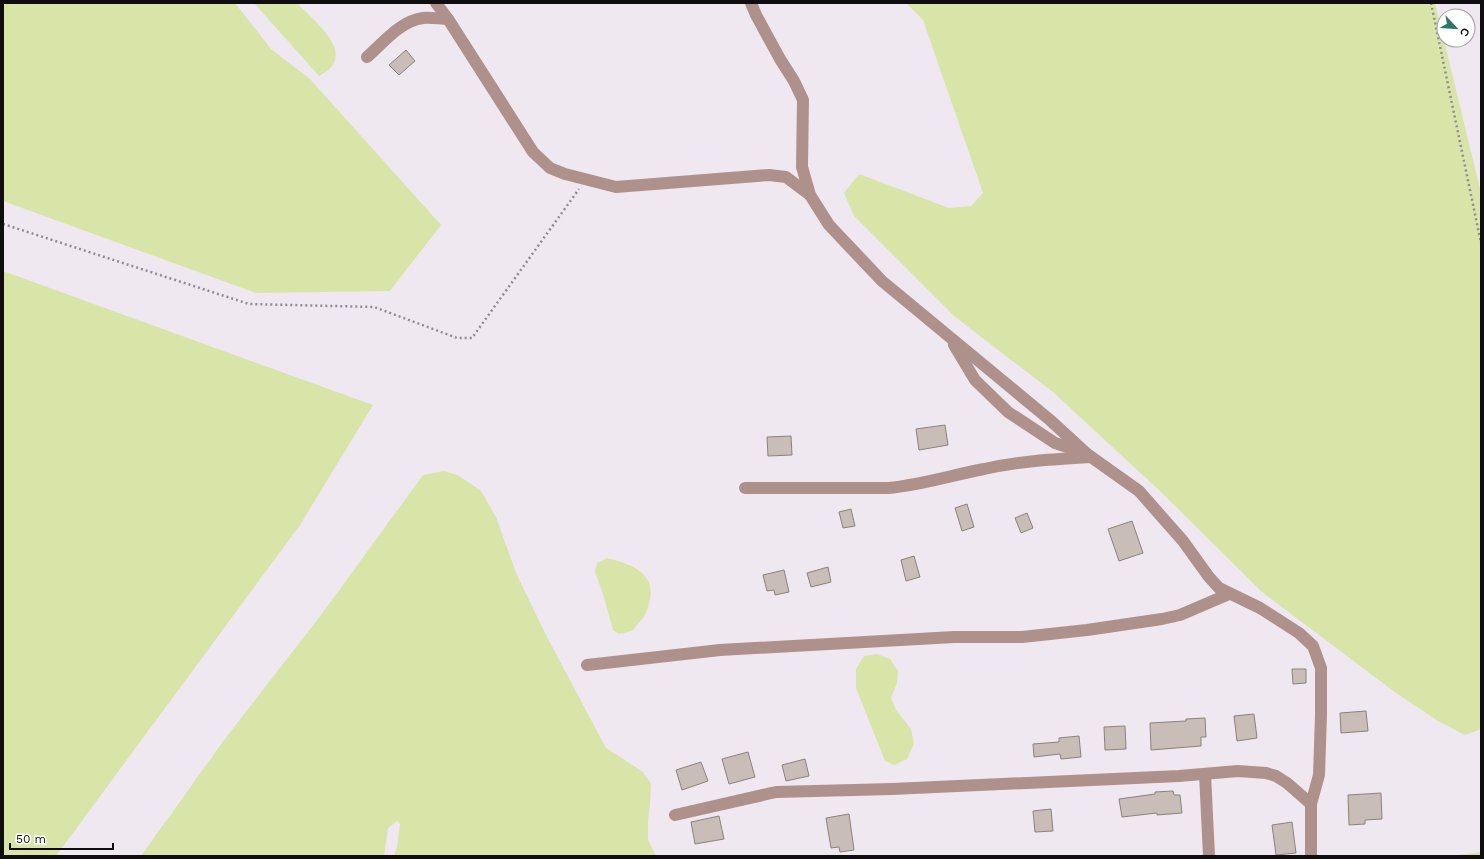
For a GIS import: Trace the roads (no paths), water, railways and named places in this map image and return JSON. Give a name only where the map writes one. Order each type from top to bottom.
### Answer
[{"type":"street","points":[[436,3],[448,19],[532,152],[550,168],[565,174],[616,187],[769,174],[786,177],[810,195]]},
{"type":"street","points":[[751,3],[780,59],[794,81],[802,100],[802,167],[810,195],[829,225],[882,281],[1050,420],[1089,456],[1139,491],[1182,541],[1219,588],[1260,608],[1298,633],[1313,646],[1321,668],[1321,715],[1319,775],[1312,804],[1311,856]]},
{"type":"street","points":[[367,57],[396,31],[409,22],[423,18],[448,19]]},
{"type":"street","points":[[949,337],[975,380],[1008,412],[1055,443],[1089,456]]},
{"type":"street","points":[[745,488],[869,488],[908,486],[986,468],[1044,459],[1089,456]]},
{"type":"street","points":[[587,665],[720,650],[954,637],[1022,637],[1079,631],[1180,615],[1229,594]]},
{"type":"street","points":[[675,815],[776,792],[892,789],[1172,777],[1238,771],[1266,773],[1276,776],[1287,783],[1312,804]]},
{"type":"street","points":[[1205,774],[1209,856]]}]
